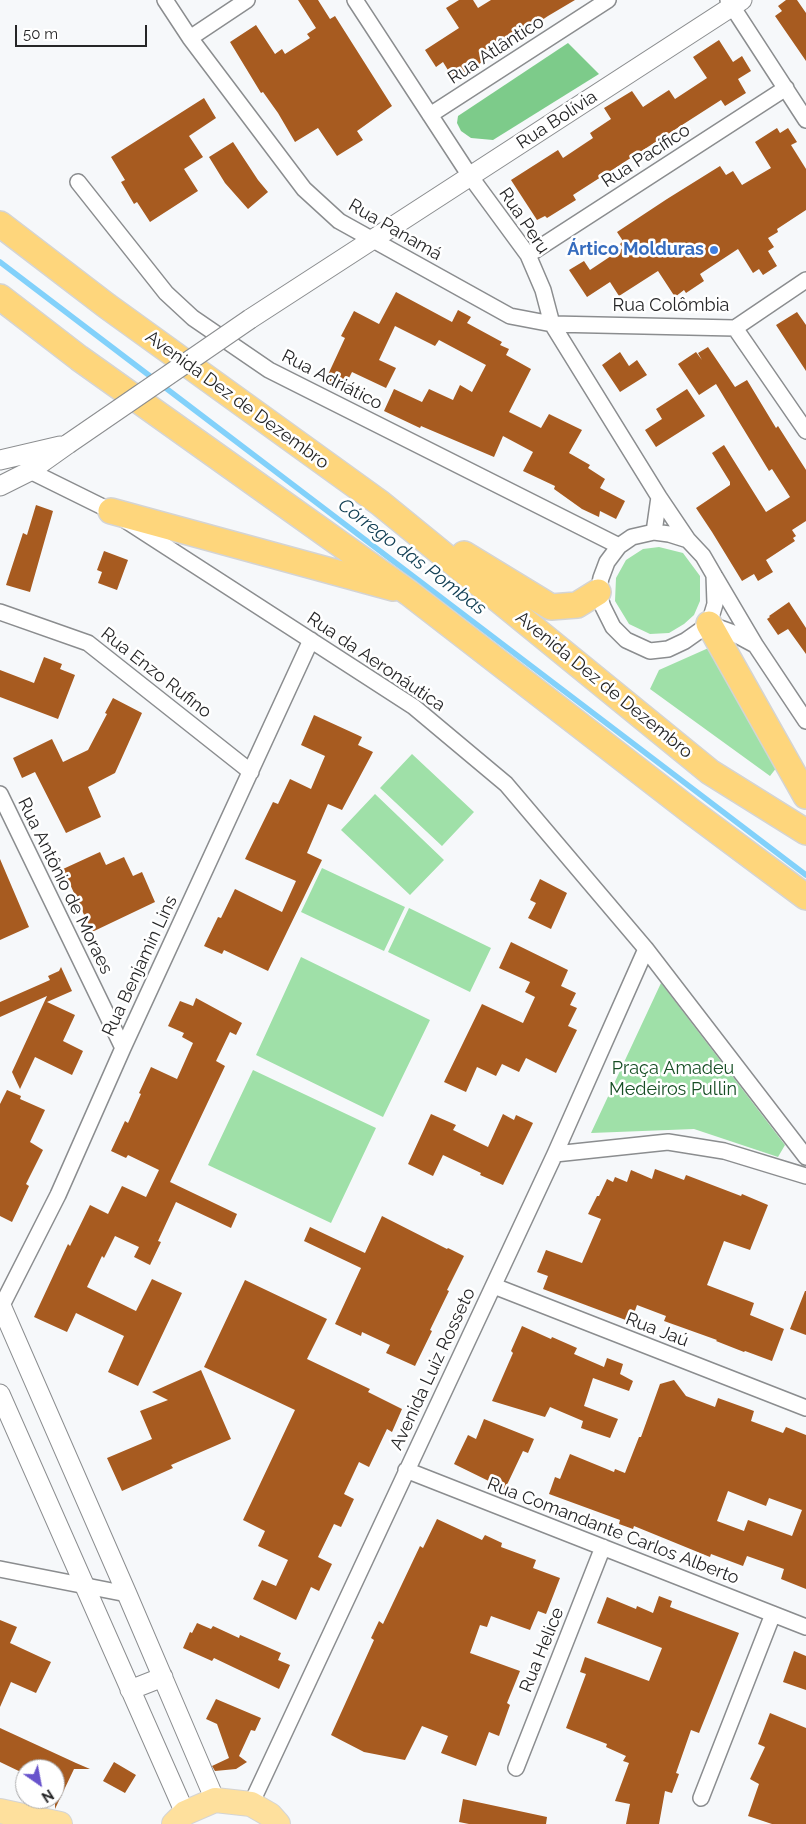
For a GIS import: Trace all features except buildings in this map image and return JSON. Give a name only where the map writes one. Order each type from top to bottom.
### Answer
[{"type":"highway","name":"Avenida Dez de Dezembro","points":[[0,224],[107,306],[380,503],[710,772],[806,832]]},
{"type":"highway","points":[[0,296],[79,358],[409,593],[806,898]]},
{"type":"highway","points":[[380,503],[552,607],[577,605],[598,592]]},
{"type":"highway","points":[[111,510],[409,593]]},
{"type":"highway","points":[[708,624],[806,796]]},
{"type":"main road","points":[[180,1819],[215,1800],[251,1804],[270,1815],[278,1824]]},
{"type":"main road","points":[[0,1811],[60,1824]]},
{"type":"street","name":"Rua Panamá","points":[[165,0],[190,38],[304,189],[339,221],[510,316],[552,324]]},
{"type":"street","points":[[190,38],[248,0]]},
{"type":"street","name":"Rua Peru","points":[[355,0],[470,176],[528,255],[543,290],[552,324],[659,497],[688,540]]},
{"type":"street","name":"Rua Atlântico","points":[[430,115],[608,0]]},
{"type":"street","points":[[734,2],[806,120]]},
{"type":"street","name":"Rua Bolívia","points":[[0,486],[30,472],[250,319],[734,2]]},
{"type":"street","name":"Rua Pacífico","points":[[528,255],[786,88]]},
{"type":"street","name":"Rua Adriático","points":[[78,182],[166,293],[193,318],[269,370],[619,546]]},
{"type":"street","name":"Rua Colômbia","points":[[552,324],[735,328],[806,280]]},
{"type":"street","points":[[735,328],[806,431]]},
{"type":"street","points":[[0,460],[68,444]]},
{"type":"street","name":"Rua da Aeronáutica","points":[[30,472],[111,510],[312,640],[414,707],[506,784],[646,949],[806,1157]]},
{"type":"street","points":[[654,532],[659,497]]},
{"type":"street","points":[[714,575],[714,604],[708,624],[685,641],[668,649],[650,651],[626,640],[613,627],[598,592],[607,562],[619,546],[632,537],[654,532],[688,540],[703,556],[756,646],[806,721]]},
{"type":"street","name":"Rua Enzo Rufino","points":[[0,612],[88,643],[250,772]]},
{"type":"street","points":[[708,624],[731,632],[756,646]]},
{"type":"street","name":"Rua Benjamin Lins","points":[[1,1307],[58,1195],[123,1048],[312,640]]},
{"type":"street","name":"Rua Antônio de Moraes","points":[[0,794],[123,1048]]},
{"type":"street","name":"Avenida Luiz Rosseto","points":[[251,1804],[555,1154],[646,949]]},
{"type":"street","points":[[555,1154],[668,1142],[724,1151],[806,1176]]},
{"type":"street","name":"Rua Jaú","points":[[494,1286],[806,1408]]},
{"type":"street","points":[[1,1307],[215,1800]]},
{"type":"street","points":[[0,1394],[130,1690],[180,1819]]},
{"type":"street","name":"Rua Comandante Carlos Alberto","points":[[406,1470],[806,1627]]},
{"type":"street","name":"Rua Helice","points":[[516,1768],[603,1547]]},
{"type":"street","points":[[0,1569],[127,1594]]},
{"type":"street","points":[[701,1798],[773,1614]]},
{"type":"street","points":[[130,1690],[163,1677]]},
{"type":"green space","points":[[568,43],[599,74],[493,140],[471,138],[461,131],[457,123],[458,116]]},
{"type":"green space","points":[[659,547],[683,553],[700,576],[700,601],[694,615],[684,624],[669,633],[650,634],[629,624],[615,601],[616,578],[626,560],[643,549]]},
{"type":"green space","points":[[713,646],[777,767],[770,776],[650,689],[659,670]]},
{"type":"green space","points":[[412,754],[474,812],[442,846],[380,788]]},
{"type":"green space","points":[[375,794],[444,860],[410,895],[341,830]]},
{"type":"green space","points":[[322,868],[405,907],[384,951],[301,912]]},
{"type":"green space","points":[[409,908],[491,948],[470,992],[388,952]]},
{"type":"green space","points":[[301,957],[430,1020],[383,1117],[256,1055]]},
{"type":"green space","name":"Praça Amadeu Medeiros Pullin","points":[[661,983],[785,1145],[778,1157],[694,1129],[591,1133]]},
{"type":"green space","points":[[253,1070],[376,1128],[331,1223],[208,1165]]},
{"type":"waterway","name":"Córrego das Pombas","points":[[0,262],[806,875]]},
{"type":"place","name":"Ártico Molduras","points":[[714,250]]}]
